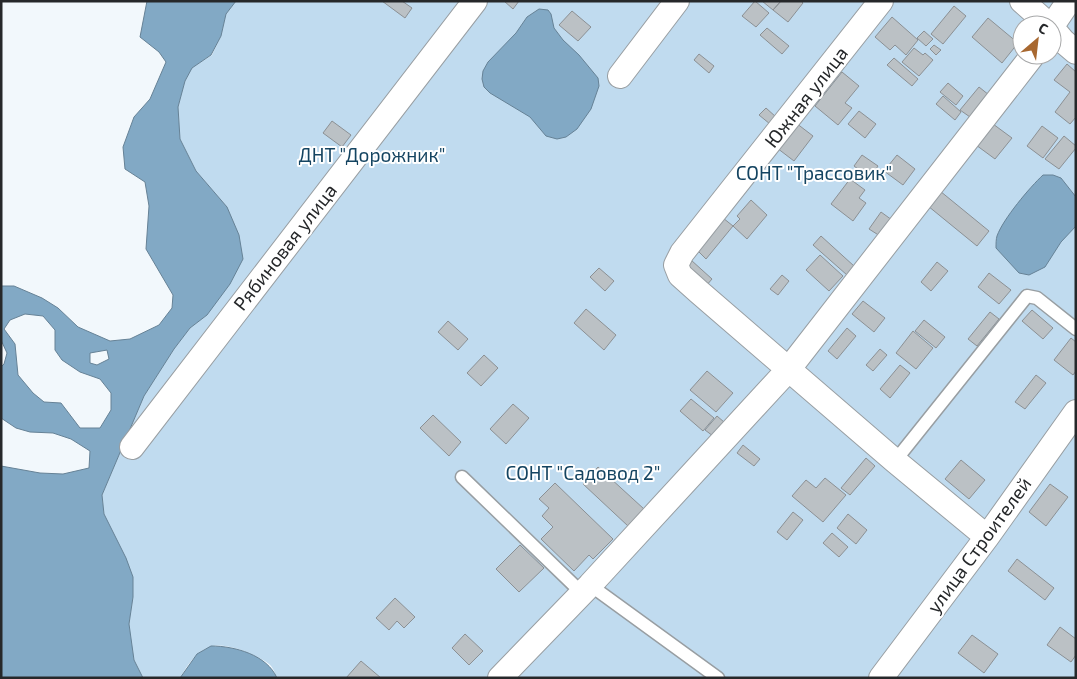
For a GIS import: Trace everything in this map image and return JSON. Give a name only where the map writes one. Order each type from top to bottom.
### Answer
[{"type":"street","name":"Рябиновая улица","points":[[132,447],[475,1]]},
{"type":"street","points":[[620,76],[677,1]]},
{"type":"street","name":"Южная улица","points":[[788,370],[680,275],[676,265],[682,253],[881,1]]},
{"type":"street","points":[[1022,1],[1038,15]]},
{"type":"street","points":[[1059,15],[1069,1]]},
{"type":"street","points":[[1062,37],[1076,52]]},
{"type":"street","points":[[500,678],[586,589],[788,370],[1025,65]]},
{"type":"street","points":[[788,370],[986,537]]},
{"type":"street","name":"улица Строителей","points":[[881,678],[1076,412]]},
{"type":"lane","points":[[895,461],[1027,296],[1037,298],[1076,329]]},
{"type":"lane","points":[[462,477],[586,589],[718,678]]},
{"type":"green space","points":[[236,1],[1076,1],[1076,678],[277,678],[274,670],[264,660],[232,647],[216,646],[200,652],[180,678],[143,678],[134,660],[131,641],[129,624],[133,597],[104,514],[102,495],[144,396],[190,328],[207,315],[227,207],[196,171],[180,139],[178,107],[185,81],[192,68],[212,55],[221,36],[226,14]]},
{"type":"shaded area","points":[[147,1],[236,1],[226,14],[221,36],[211,55],[192,68],[185,81],[178,107],[180,139],[196,171],[227,207],[239,235],[243,259],[230,284],[207,315],[190,328],[144,396],[102,495],[104,514],[126,558],[133,577],[133,597],[129,624],[134,660],[143,678],[1,678],[1,466],[40,473],[63,474],[89,468],[90,451],[71,439],[53,433],[30,432],[16,428],[1,418],[1,367],[4,364],[7,353],[1,340],[1,286],[14,286],[42,298],[58,308],[78,327],[110,341],[130,339],[159,325],[172,308],[173,295],[146,249],[149,206],[145,182],[125,169],[123,147],[134,117],[150,99],[166,62],[159,52],[140,37]],"holes":[[[25,314],[43,316],[55,330],[55,350],[62,360],[80,372],[100,379],[111,393],[111,410],[100,428],[80,428],[61,403],[44,402],[33,393],[18,375],[15,344],[4,329],[10,320]],[[107,350],[109,359],[97,365],[90,363],[90,353]]]},
{"type":"shaded area","points":[[539,9],[548,10],[551,14],[554,28],[598,78],[599,86],[591,109],[577,129],[566,137],[557,139],[546,136],[530,117],[490,93],[484,87],[482,79],[483,71],[488,62],[516,33],[527,17]]},
{"type":"shaded area","points":[[1043,175],[1053,175],[1061,178],[1076,197],[1076,226],[1061,242],[1045,267],[1029,275],[1019,273],[996,248],[996,239],[1011,212]]},
{"type":"shaded area","points":[[211,646],[220,646],[249,653],[266,663],[277,678],[180,678],[197,654]]},
{"type":"building","points":[[382,1],[402,1],[412,8],[405,18]]},
{"type":"building","points":[[504,1],[519,1],[513,9]]},
{"type":"building","points":[[755,1],[769,13],[756,27],[742,16]]},
{"type":"building","points":[[762,1],[781,1],[773,10]]},
{"type":"building","points":[[781,1],[801,1],[803,3],[788,22],[773,10]]},
{"type":"building","points":[[954,6],[966,16],[943,44],[931,34]]},
{"type":"building","points":[[572,11],[591,27],[578,41],[559,25]]},
{"type":"building","points":[[892,17],[918,40],[906,55],[895,45],[890,50],[875,37]]},
{"type":"building","points":[[988,18],[1012,38],[1012,50],[1002,63],[972,37]]},
{"type":"building","points":[[767,28],[789,46],[782,54],[760,35]]},
{"type":"building","points":[[924,31],[933,39],[926,46],[917,38]]},
{"type":"building","points":[[934,45],[941,50],[936,55],[930,49]]},
{"type":"building","points":[[914,48],[923,55],[925,53],[933,60],[919,76],[902,62]]},
{"type":"building","points":[[699,54],[714,66],[709,73],[694,60]]},
{"type":"building","points":[[894,58],[918,79],[912,86],[887,65]]},
{"type":"building","points":[[1067,64],[1076,72],[1076,117],[1070,124],[1055,112],[1070,92],[1054,80]]},
{"type":"building","points":[[842,72],[859,86],[845,103],[852,108],[838,125],[815,106]]},
{"type":"building","points":[[948,83],[963,96],[956,105],[940,92]]},
{"type":"building","points":[[979,87],[989,95],[970,117],[960,110]]},
{"type":"building","points":[[943,96],[961,112],[955,120],[936,104]]},
{"type":"building","points":[[766,108],[776,117],[770,124],[759,115]]},
{"type":"building","points":[[859,111],[876,124],[865,138],[848,124]]},
{"type":"building","points":[[332,121],[351,135],[342,147],[323,133]]},
{"type":"building","points":[[796,123],[813,136],[794,161],[777,148]]},
{"type":"building","points":[[993,124],[1012,138],[995,159],[976,145]]},
{"type":"building","points":[[1042,126],[1058,138],[1043,158],[1027,146]]},
{"type":"building","points":[[1064,136],[1076,148],[1059,169],[1045,159]]},
{"type":"building","points":[[862,155],[878,166],[870,178],[854,166]]},
{"type":"building","points":[[897,155],[915,169],[903,185],[884,171]]},
{"type":"building","points":[[850,179],[865,190],[859,198],[866,203],[853,221],[831,204]]},
{"type":"building","points":[[940,191],[989,231],[977,246],[928,206]]},
{"type":"building","points":[[751,200],[767,215],[747,239],[733,226],[740,219],[737,216]]},
{"type":"building","points":[[881,212],[892,220],[880,236],[869,229]]},
{"type":"building","points":[[723,218],[733,226],[706,259],[697,250]]},
{"type":"building","points":[[821,236],[854,266],[847,275],[813,245]]},
{"type":"building","points":[[820,255],[843,276],[829,291],[806,270]]},
{"type":"building","points":[[691,260],[712,279],[706,286],[685,268]]},
{"type":"building","points":[[937,262],[948,271],[931,291],[921,282]]},
{"type":"building","points":[[599,268],[614,281],[605,291],[590,277]]},
{"type":"building","points":[[989,273],[1011,290],[999,304],[978,287]]},
{"type":"building","points":[[782,275],[789,281],[778,295],[770,289]]},
{"type":"building","points":[[863,301],[885,318],[874,332],[852,314]]},
{"type":"building","points":[[586,309],[616,335],[604,350],[574,323]]},
{"type":"building","points":[[1032,310],[1053,328],[1043,339],[1022,321]]},
{"type":"building","points":[[990,312],[999,319],[977,346],[968,339]]},
{"type":"building","points":[[924,320],[945,337],[936,348],[915,331]]},
{"type":"building","points":[[448,321],[468,339],[458,350],[438,332]]},
{"type":"building","points":[[847,328],[856,336],[837,359],[828,351]]},
{"type":"building","points":[[913,331],[933,348],[916,369],[896,353]]},
{"type":"building","points":[[1071,338],[1076,342],[1076,371],[1073,375],[1054,360]]},
{"type":"building","points":[[880,349],[887,355],[873,371],[866,365]]},
{"type":"building","points":[[484,355],[498,368],[481,386],[467,373]]},
{"type":"building","points":[[900,365],[910,373],[890,398],[880,389]]},
{"type":"building","points":[[707,371],[733,393],[716,412],[690,390]]},
{"type":"building","points":[[1036,375],[1046,383],[1025,409],[1015,402]]},
{"type":"building","points":[[691,399],[714,418],[703,431],[680,411]]},
{"type":"building","points":[[513,404],[529,418],[506,444],[490,429]]},
{"type":"building","points":[[433,415],[461,442],[449,456],[420,428]]},
{"type":"building","points":[[717,416],[724,422],[713,436],[705,430]]},
{"type":"building","points":[[743,445],[760,459],[754,466],[737,453]]},
{"type":"building","points":[[866,458],[875,466],[850,495],[841,488]]},
{"type":"building","points":[[961,460],[985,480],[969,499],[945,479]]},
{"type":"building","points":[[598,467],[644,509],[628,526],[583,484]]},
{"type":"building","points":[[825,478],[846,495],[823,522],[792,496],[806,480],[816,488]]},
{"type":"building","points":[[555,483],[613,539],[593,559],[589,555],[574,571],[541,539],[553,527],[542,516],[549,508],[539,499]]},
{"type":"building","points":[[1050,484],[1068,497],[1046,526],[1029,512]]},
{"type":"building","points":[[793,512],[803,520],[787,540],[777,532]]},
{"type":"building","points":[[848,514],[867,530],[856,544],[837,528]]},
{"type":"building","points":[[832,533],[848,547],[839,557],[823,543]]},
{"type":"building","points":[[520,545],[544,568],[519,592],[496,569]]},
{"type":"building","points":[[1017,559],[1054,588],[1045,600],[1008,571]]},
{"type":"building","points":[[395,598],[415,617],[404,628],[397,621],[389,630],[376,618]]},
{"type":"building","points":[[1060,627],[1076,639],[1076,655],[1071,662],[1047,645]]},
{"type":"building","points":[[465,634],[483,651],[469,665],[452,648]]},
{"type":"building","points":[[972,635],[998,654],[984,673],[958,653]]},
{"type":"building","points":[[361,661],[381,678],[346,678]]},
{"type":"park label","name":"ДНТ \"Дорожник\"","points":[[372,155]]},
{"type":"park label","name":"СОНТ \"Трассовик\"","points":[[814,173]]},
{"type":"park label","name":"СОНТ \"Садовод 2\"","points":[[583,473]]}]
